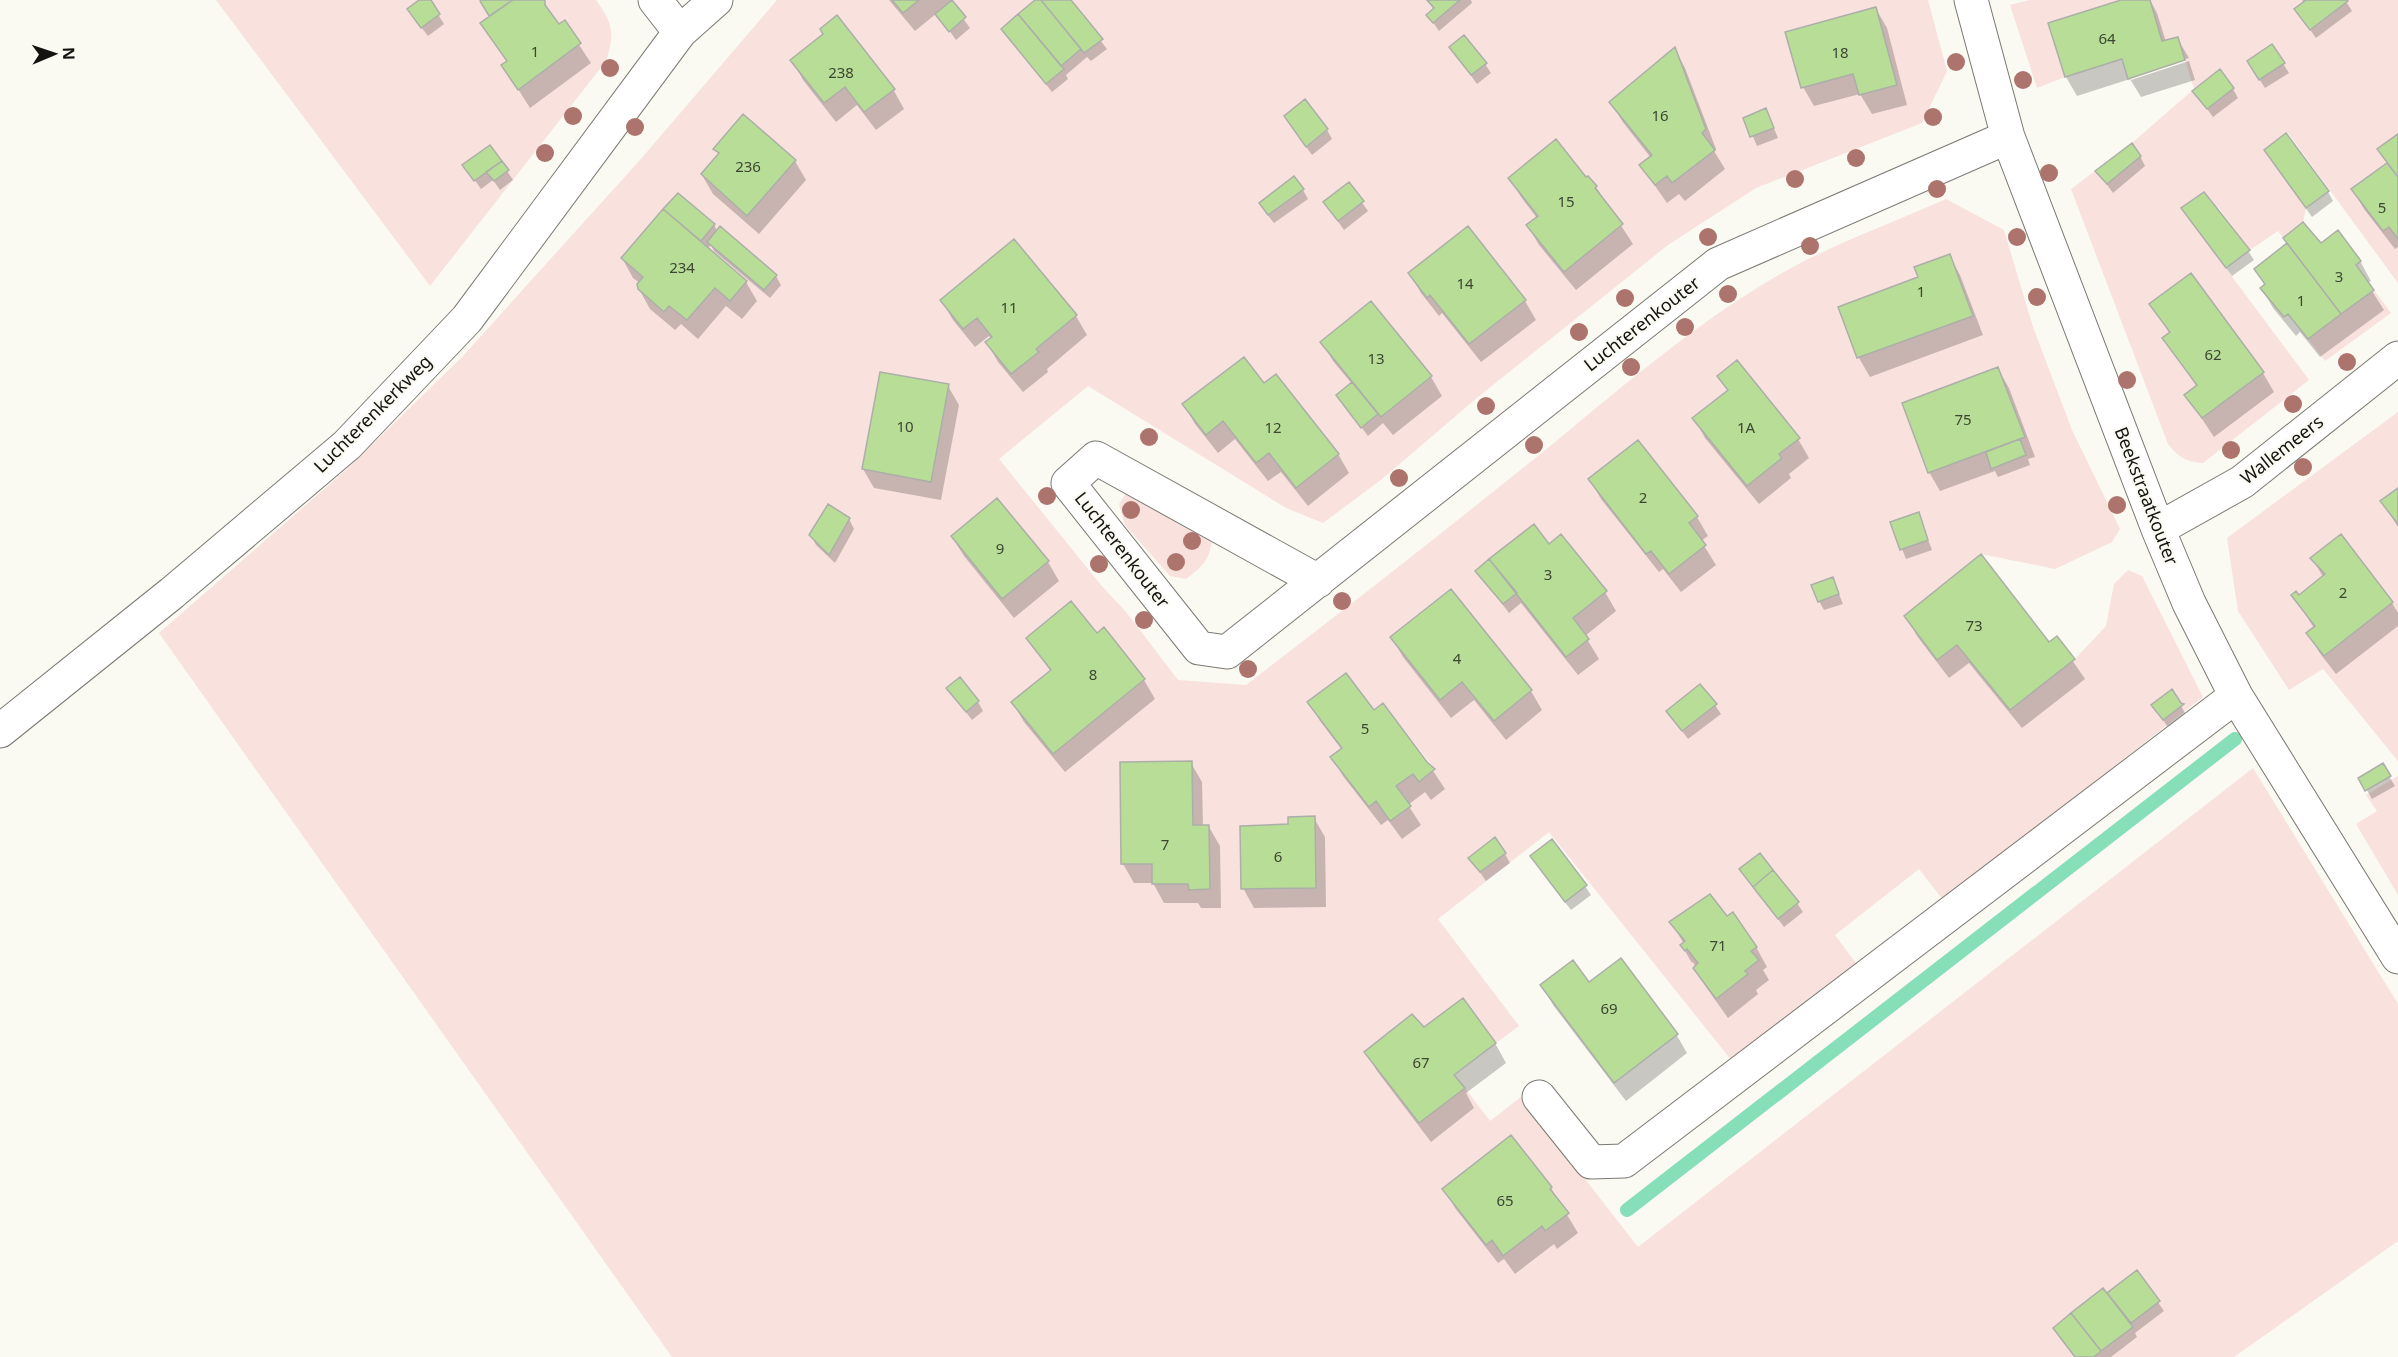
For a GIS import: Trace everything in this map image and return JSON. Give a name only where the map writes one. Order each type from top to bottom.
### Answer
[{"type":"street","points":[[655,0],[680,32]]},
{"type":"street","name":"Luchterenkerkweg","points":[[0,731],[172,593],[347,445],[467,320],[680,32],[716,0]]},
{"type":"street","name":"Beekstraatkouter","points":[[1971,0],[2008,137],[2158,529],[2189,603],[2236,696],[2398,957]]},
{"type":"street","name":"Luchterenkouter","points":[[1318,581],[1096,458],[1068,483],[1199,648],[1227,652],[1318,581],[1718,264],[2008,137]]},
{"type":"street","name":"Wallemeers","points":[[2158,529],[2242,482],[2398,358]]},
{"type":"street","points":[[1539,1097],[1591,1162],[1624,1161],[2236,696]]},
{"type":"shaded area","points":[[216,0],[419,0],[407,9],[421,28],[440,14],[431,0],[513,0],[481,23],[507,61],[502,65],[518,89],[581,43],[565,20],[559,24],[545,5],[545,0],[596,0],[611,29],[611,43],[606,61],[430,286]],"holes":[[[490,145],[508,170],[494,181],[486,172],[474,180],[462,165]]]},
{"type":"shaded area","points":[[777,0],[892,0],[903,13],[919,0],[952,0],[1035,0],[1001,30],[1046,84],[1064,69],[1061,66],[1081,49],[1085,53],[1103,39],[1071,0],[1427,0],[1434,8],[1427,15],[1433,23],[1460,0],[1928,0],[1947,71],[1922,123],[1756,188],[1668,245],[1478,397],[1382,479],[1323,523],[1286,508],[1088,386],[999,459],[1101,585],[1126,612],[1178,680],[1246,685],[1466,514],[1654,361],[1714,316],[1777,276],[1839,245],[1946,199],[2004,230],[2033,327],[2072,430],[2120,529],[2112,542],[2055,569],[1981,554],[1904,616],[1937,660],[1957,645],[2011,709],[2075,659],[2106,626],[2114,584],[2128,570],[2142,576],[2203,697],[1943,900],[1919,869],[1835,935],[1858,966],[1732,1061],[1549,832],[1438,919],[1519,1026],[1496,1043],[1463,998],[1424,1027],[1411,1014],[1364,1052],[1419,1123],[1465,1088],[1490,1121],[1521,1097],[1638,1247],[2253,768],[2398,1004],[2398,1241],[2234,1357],[672,1357],[159,633],[346,470],[462,357],[640,160]],"holes":[[[952,0],[966,17],[950,31],[935,14]],[[1876,7],[1897,85],[1859,95],[1853,74],[1801,88],[1786,32]],[[837,15],[894,89],[864,112],[845,87],[823,103],[790,60],[823,34],[820,28]],[[1449,47],[1486,63],[1471,75]],[[1305,99],[1329,129],[1304,149],[1306,147],[1284,116]],[[1609,102],[1706,129],[1702,133],[1715,150],[1673,183],[1667,176],[1655,185],[1640,165],[1652,155]],[[1766,108],[1774,128],[1750,137],[1743,118]],[[743,114],[796,160],[747,215],[701,175],[719,153],[714,148]],[[1556,139],[1586,177],[1588,176],[1597,186],[1595,188],[1623,224],[1564,272],[1526,225],[1538,216],[1508,178]],[[1294,176],[1304,189],[1286,203],[1259,203]],[[1349,182],[1364,201],[1338,221],[1324,202]],[[678,193],[715,224],[701,241],[747,281],[715,288],[687,320],[669,306],[663,312],[638,290],[637,283],[643,277],[621,258]],[[720,226],[777,275],[764,290],[708,242]],[[1014,240],[1077,315],[1036,349],[1038,352],[1011,374],[985,343],[992,337],[977,318]],[[1950,254],[1973,316],[1857,358],[1839,307],[1918,277],[1914,267]],[[1372,301],[1432,376],[1382,417],[1378,414],[1362,428],[1336,396],[1352,382],[1320,342]],[[1244,358],[1264,383],[1276,374],[1339,454],[1296,488],[1269,453],[1256,463],[1223,421],[1206,434],[1182,404]],[[1737,360],[1799,438],[1779,454],[1781,458],[1747,486],[1692,418],[1728,390],[1717,376]],[[1998,367],[2025,437],[2020,439],[2026,455],[1991,468],[1986,452],[1928,472],[1903,403]],[[880,372],[949,385],[930,482],[862,469]],[[997,498],[1049,561],[1002,599],[951,536]],[[827,504],[849,519],[829,555],[809,535]],[[1919,513],[1928,540],[1900,550],[1890,523]],[[1689,523],[1706,545],[1669,574],[1651,551]],[[1533,524],[1549,544],[1562,534],[1606,591],[1573,618],[1490,559]],[[1833,577],[1839,594],[1818,602],[1811,585]],[[1451,589],[1532,690],[1494,721],[1462,682],[1439,700],[1390,637]],[[1345,673],[1374,710],[1383,704],[1435,769],[1419,782],[1413,774],[1396,786],[1411,806],[1390,821],[1376,801],[1369,806],[1331,757],[1342,748],[1307,702]],[[1315,816],[1316,888],[1241,889],[1240,826],[1288,824],[1288,817]],[[1193,825],[1209,826],[1210,889],[1189,890],[1188,884],[1152,884],[1152,864],[1121,864]],[[1494,837],[1506,853],[1480,872],[1468,858]],[[1760,853],[1798,902],[1778,919],[1739,869]],[[1710,894],[1727,916],[1734,912],[1757,946],[1751,951],[1759,960],[1745,971],[1748,974],[1716,999],[1693,968],[1698,963],[1687,949],[1680,946],[1685,941],[1670,922]],[[1511,1135],[1568,1213],[1546,1231],[1542,1226],[1503,1255],[1492,1240],[1486,1244],[1442,1189]]]},
{"type":"shaded area","points":[[2029,0],[2121,0],[2048,23],[2065,77],[2037,88],[2010,5]]},
{"type":"shaded area","points":[[2150,0],[2306,0],[2294,9],[2310,29],[2347,0],[2398,0],[2398,134],[2378,149],[2387,163],[2352,189],[2382,231],[2389,227],[2398,239],[2398,283],[2288,133],[2264,150],[2306,208],[2303,222],[2283,238],[2278,231],[2250,250],[2204,192],[2181,208],[2309,380],[2203,463],[2183,458],[2168,444],[2071,189],[2095,171],[2107,184],[2141,156],[2132,143],[2194,89],[2178,37],[2162,41]],"holes":[[[2272,44],[2285,63],[2259,80],[2247,61]],[[2234,88],[2207,109],[2192,91]],[[2191,274],[2264,372],[2202,418],[2184,395],[2197,385],[2162,338],[2170,332],[2149,304]]]},
{"type":"shaded area","points":[[2374,290],[2391,313],[2325,361],[2308,339]]},
{"type":"shaded area","points":[[2398,412],[2398,488],[2381,501],[2398,524],[2398,761],[2323,669],[2289,690],[2238,611],[2227,538]],"holes":[[[2341,534],[2393,602],[2324,655],[2306,633],[2315,626],[2291,595],[2295,591],[2299,595],[2325,574],[2311,558]]]},
{"type":"shaded area","points":[[1127,492],[1212,539],[1209,552],[1197,571],[1186,579],[1170,576],[1125,525],[1119,504]]},
{"type":"shaded area","points":[[2398,776],[2398,895],[2356,824],[2377,811],[2366,795]]},
{"type":"building","points":[[419,0],[431,0],[440,14],[421,28],[407,9]]},
{"type":"building","points":[[481,0],[513,0],[489,16]]},
{"type":"building","points":[[513,0],[545,0],[545,5],[559,24],[565,20],[581,43],[518,90],[501,65],[507,61],[480,23]]},
{"type":"building","points":[[892,0],[919,0],[903,13]]},
{"type":"building","points":[[952,0],[966,17],[949,32],[935,14]]},
{"type":"building","points":[[1035,0],[1041,0],[1081,49],[1061,66],[1018,14]]},
{"type":"building","points":[[1041,0],[1071,0],[1103,39],[1084,53]]},
{"type":"building","points":[[1427,0],[1460,0],[1433,23],[1426,15],[1434,8]]},
{"type":"building","points":[[2121,0],[2150,0],[2162,41],[2178,37],[2185,60],[2128,79],[2122,59],[2065,77],[2048,23]]},
{"type":"building","points":[[2306,0],[2348,1],[2310,30],[2294,9]]},
{"type":"building","points":[[1876,7],[1897,85],[1859,95],[1853,74],[1801,88],[1785,32]]},
{"type":"building","points":[[1018,14],[1064,69],[1046,84],[1001,29]]},
{"type":"building","points":[[837,15],[895,89],[864,112],[845,87],[824,103],[790,60],[823,34],[820,29]]},
{"type":"building","points":[[1464,35],[1487,63],[1471,75],[1449,47]]},
{"type":"building","points":[[2272,44],[2285,63],[2259,80],[2247,61]]},
{"type":"building","points":[[1675,47],[1706,129],[1702,133],[1715,150],[1672,183],[1667,176],[1655,185],[1639,165],[1652,155],[1609,102]]},
{"type":"building","points":[[2220,69],[2234,88],[2207,109],[2192,91]]},
{"type":"building","points":[[1305,99],[1328,129],[1306,147],[1284,116]]},
{"type":"building","points":[[1766,108],[1774,128],[1750,137],[1743,118]]},
{"type":"building","points":[[743,114],[796,160],[747,216],[701,174],[719,153],[713,149]]},
{"type":"building","points":[[2286,133],[2329,191],[2306,208],[2264,150]]},
{"type":"building","points":[[2398,134],[2398,177],[2377,149]]},
{"type":"building","points":[[1556,139],[1586,177],[1588,176],[1597,186],[1595,188],[1623,224],[1564,272],[1526,225],[1538,216],[1508,178]]},
{"type":"building","points":[[2132,143],[2141,156],[2107,184],[2095,171]]},
{"type":"building","points":[[490,145],[502,161],[474,181],[462,165]]},
{"type":"building","points":[[502,161],[509,170],[494,181],[486,172]]},
{"type":"building","points":[[2387,163],[2398,177],[2398,239],[2389,227],[2383,231],[2351,189]]},
{"type":"building","points":[[1294,176],[1304,189],[1268,215],[1259,203]]},
{"type":"building","points":[[1349,182],[1364,201],[1338,221],[1323,202]]},
{"type":"building","points":[[2204,192],[2250,250],[2226,268],[2181,208]]},
{"type":"building","points":[[678,193],[715,224],[701,241],[663,209]]},
{"type":"building","points":[[663,209],[747,281],[730,301],[715,288],[687,320],[669,306],[664,312],[638,289],[637,284],[643,277],[621,258]]},
{"type":"building","points":[[2303,222],[2321,243],[2338,230],[2361,261],[2356,265],[2374,290],[2341,314],[2283,238]]},
{"type":"building","points":[[720,226],[777,275],[764,290],[707,242]]},
{"type":"building","points":[[1468,226],[1526,300],[1469,344],[1430,295],[1427,298],[1408,273]]},
{"type":"building","points":[[1014,239],[1077,315],[1036,349],[1039,352],[1011,374],[985,342],[992,337],[977,318],[963,329],[940,300]]},
{"type":"building","points":[[2287,243],[2341,314],[2308,339],[2288,314],[2284,317],[2260,288],[2265,284],[2254,269]]},
{"type":"building","points":[[1950,254],[1973,316],[1857,358],[1838,307],[1918,277],[1914,267]]},
{"type":"building","points":[[2191,273],[2264,372],[2202,418],[2184,395],[2197,385],[2162,338],[2170,332],[2149,304]]},
{"type":"building","points":[[1371,301],[1432,376],[1381,417],[1320,342]]},
{"type":"building","points":[[1244,357],[1264,383],[1276,374],[1339,454],[1296,488],[1269,453],[1256,463],[1223,421],[1206,435],[1182,404]]},
{"type":"building","points":[[1737,360],[1800,438],[1779,454],[1782,458],[1747,486],[1692,418],[1728,390],[1717,376]]},
{"type":"building","points":[[1998,367],[2025,437],[1928,473],[1902,403]]},
{"type":"building","points":[[880,372],[949,384],[931,482],[862,469]]},
{"type":"building","points":[[1352,382],[1378,414],[1361,428],[1336,395]]},
{"type":"building","points":[[2020,439],[2026,455],[1991,469],[1986,452]]},
{"type":"building","points":[[1638,440],[1698,516],[1689,523],[1706,545],[1669,574],[1651,551],[1646,554],[1588,479]]},
{"type":"building","points":[[2398,488],[2398,524],[2380,501]]},
{"type":"building","points":[[997,498],[1049,561],[1002,599],[951,536]]},
{"type":"building","points":[[828,504],[850,518],[829,555],[809,535]]},
{"type":"building","points":[[1919,512],[1928,540],[1900,550],[1890,522]]},
{"type":"building","points":[[1534,524],[1549,544],[1561,534],[1607,591],[1573,618],[1589,639],[1566,657],[1489,559]]},
{"type":"building","points":[[2341,534],[2393,602],[2324,656],[2306,633],[2315,626],[2291,595],[2296,591],[2299,595],[2325,574],[2310,558]]},
{"type":"building","points":[[1981,554],[2049,642],[2057,636],[2075,659],[2010,710],[1957,645],[1937,660],[1904,616]]},
{"type":"building","points":[[1489,559],[1517,593],[1503,604],[1475,571]]},
{"type":"building","points":[[1833,577],[1839,594],[1818,602],[1811,585]]},
{"type":"building","points":[[1451,589],[1532,690],[1494,721],[1462,682],[1440,700],[1390,637]]},
{"type":"building","points":[[1071,601],[1097,633],[1104,627],[1145,679],[1053,754],[1011,702],[1051,670],[1026,638]]},
{"type":"building","points":[[1346,673],[1374,710],[1383,703],[1427,762],[1435,769],[1419,782],[1413,774],[1396,786],[1411,806],[1390,821],[1376,801],[1369,807],[1330,757],[1342,748],[1307,702]]},
{"type":"building","points":[[960,677],[979,701],[966,712],[946,688]]},
{"type":"building","points":[[1700,684],[1717,704],[1682,731],[1666,711]]},
{"type":"building","points":[[2172,689],[2184,704],[2163,720],[2151,705]]},
{"type":"building","points":[[1192,761],[1193,825],[1209,825],[1210,889],[1189,890],[1188,884],[1152,884],[1152,864],[1121,864],[1120,762]]},
{"type":"building","points":[[2383,763],[2391,776],[2365,791],[2358,778]]},
{"type":"building","points":[[1315,816],[1316,888],[1241,889],[1240,826],[1288,824],[1288,817]]},
{"type":"building","points":[[1495,837],[1506,853],[1480,872],[1468,858]]},
{"type":"building","points":[[1552,839],[1587,885],[1565,902],[1530,856]]},
{"type":"building","points":[[1760,853],[1773,870],[1753,887],[1739,869]]},
{"type":"building","points":[[1773,870],[1799,902],[1778,919],[1753,887]]},
{"type":"building","points":[[1710,894],[1727,916],[1733,912],[1757,947],[1751,951],[1759,960],[1745,971],[1748,974],[1716,999],[1693,968],[1698,963],[1687,949],[1685,951],[1680,945],[1685,941],[1669,922]]},
{"type":"building","points":[[1621,958],[1678,1034],[1614,1083],[1540,985],[1573,960],[1589,982]]},
{"type":"building","points":[[1463,998],[1496,1043],[1454,1075],[1465,1088],[1419,1123],[1364,1052],[1412,1014],[1424,1027]]},
{"type":"building","points":[[1511,1135],[1552,1187],[1550,1189],[1569,1213],[1545,1231],[1542,1226],[1503,1256],[1492,1240],[1486,1245],[1442,1189]]},
{"type":"building","points":[[2137,1270],[2160,1301],[2131,1323],[2107,1293]]},
{"type":"building","points":[[2103,1288],[2133,1327],[2101,1351],[2071,1313]]},
{"type":"building","points":[[2071,1313],[2101,1351],[2094,1357],[2075,1357],[2053,1328]]},
{"type":"waterway","points":[[1627,1210],[2235,739]]}]
